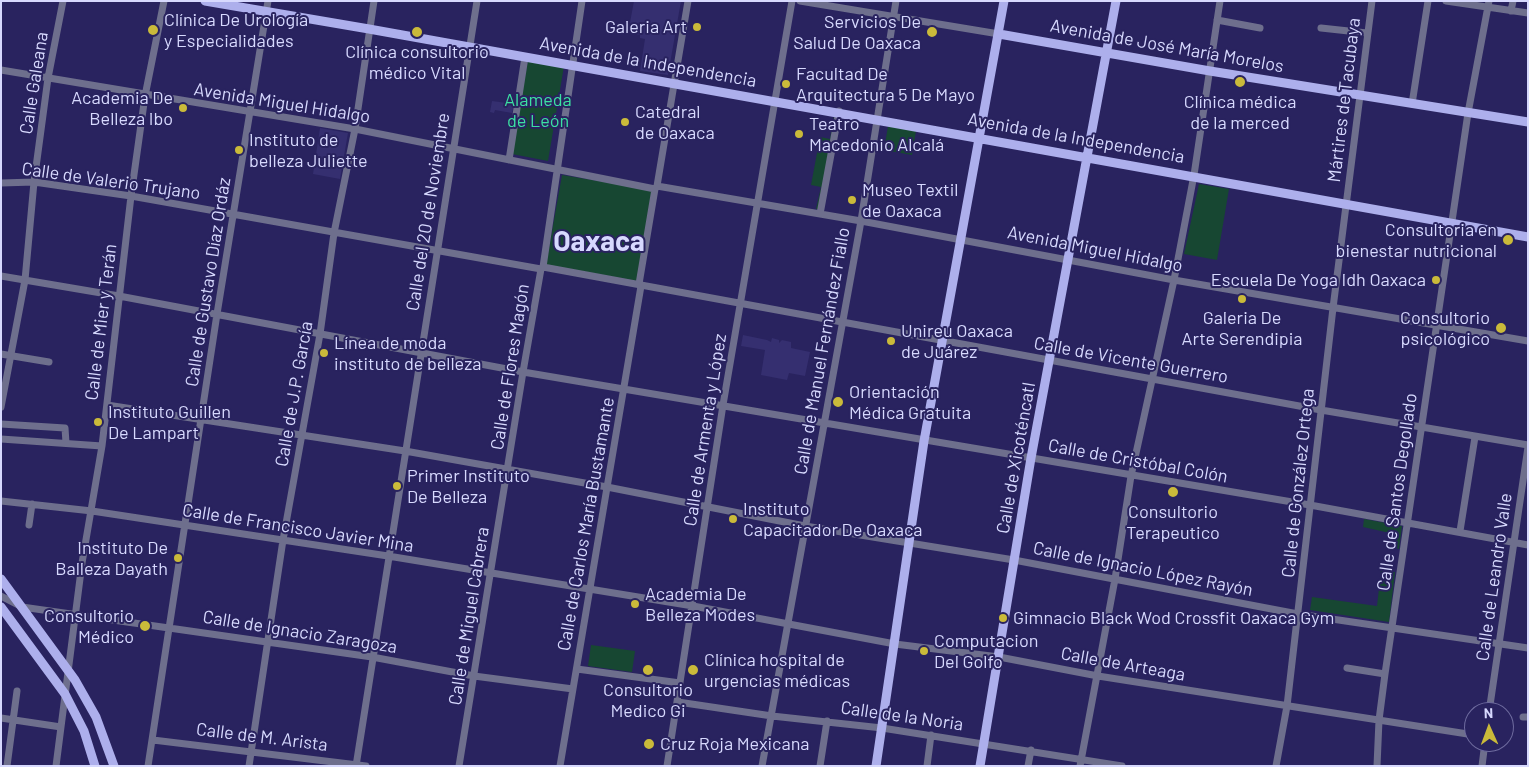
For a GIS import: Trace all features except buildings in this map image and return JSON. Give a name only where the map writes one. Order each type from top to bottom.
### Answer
[{"type":"main road","name":"Avenida de la Independencia","points":[[205,1],[369,28],[774,100],[1528,237]]},
{"type":"main road","points":[[876,766],[924,441],[1004,1]]},
{"type":"main road","name":"Calle de Xicoténcatl","points":[[980,766],[1031,458],[1116,1]]},
{"type":"main road","name":"Avenida de José María Morelos","points":[[999,34],[1106,54],[1528,122]]},
{"type":"main road","points":[[1,579],[70,671],[96,717],[114,766]]},
{"type":"main road","points":[[1,608],[65,694],[84,731],[95,766]]},
{"type":"street","name":"Calle Galeana","points":[[1,407],[25,280],[34,182],[48,78],[64,1]]},
{"type":"street","name":"Calle de Mier y Terán","points":[[56,766],[65,694],[70,671],[82,563],[102,446],[131,196],[145,96],[164,1]]},
{"type":"street","name":"Calle de Gustavo Díaz Ordáz","points":[[148,766],[217,314],[268,1]]},
{"type":"street","name":"Calle de J.P. García","points":[[249,766],[283,540],[320,334],[334,233],[355,129],[374,1]]},
{"type":"street","name":"Calle del 20 de Noviembre","points":[[356,765],[477,1]]},
{"type":"street","name":"Calle de Flores Magón","points":[[508,470],[558,170],[582,1]]},
{"type":"street","name":"Calle de Carlos María Bustamante","points":[[560,766],[688,1]]},
{"type":"street","name":"Calle de Armenta y López","points":[[667,766],[723,405],[792,1]]},
{"type":"street","name":"Avenida de José María Morelos","points":[[800,1],[999,34]]},
{"type":"street","name":"Calle de Manuel Fernández Fiallo","points":[[762,766],[861,221],[896,1]]},
{"type":"street","points":[[1080,762],[1098,676],[1131,476],[1174,280],[1194,175],[1220,1]]},
{"type":"street","name":"Mártires de Tacubaya","points":[[1346,203],[1358,94],[1372,1]]},
{"type":"street","points":[[1412,104],[1428,1]]},
{"type":"street","points":[[1446,1],[1488,4],[1511,11],[1528,13]]},
{"type":"street","points":[[1511,11],[1513,1]]},
{"type":"street","name":"Calle de Santos Degollado","points":[[1377,766],[1379,720],[1385,674],[1468,113],[1488,4]]},
{"type":"street","points":[[1217,20],[1260,28]]},
{"type":"street","points":[[1321,28],[1367,33]]},
{"type":"street","points":[[509,160],[525,57]]},
{"type":"street","name":"Avenida Miguel Hidalgo","points":[[1,70],[145,96],[355,129],[656,188],[861,221],[1174,280],[1436,326],[1528,340]]},
{"type":"street","points":[[820,214],[838,112]]},
{"type":"street","name":"Calle de Valerio Trujano","points":[[1,183],[34,182],[131,196],[436,251],[640,285]]},
{"type":"street","name":"Calle de González Ortega","points":[[1276,766],[1287,706],[1332,308],[1346,203]]},
{"type":"street","name":"Calle de Cristóbal Colón","points":[[1,276],[217,314],[523,372],[1310,505],[1528,545]]},
{"type":"street","name":"Calle de Vicente Guerrero","points":[[640,285],[740,305],[1528,446]]},
{"type":"street","points":[[1,354],[50,362]]},
{"type":"street","name":"Calle de Ignacio López Rayón","points":[[107,405],[405,451],[607,487],[805,526],[1014,560],[1298,614],[1528,648]]},
{"type":"street","points":[[1,424],[65,428],[66,444]]},
{"type":"street","points":[[1460,532],[1475,437]]},
{"type":"street","points":[[1,439],[102,446]]},
{"type":"street","name":"Calle de Leandro Valle","points":[[1490,702],[1528,446]]},
{"type":"street","name":"Calle de Miguel Cabrera","points":[[459,766],[508,470]]},
{"type":"street","name":"Calle de Francisco Javier Mina","points":[[1,501],[92,511],[589,589]]},
{"type":"street","points":[[29,525],[32,504]]},
{"type":"street","name":"Calle de Arteaga","points":[[589,589],[693,606],[895,644],[999,657],[1098,676],[1464,733]]},
{"type":"street","points":[[1,596],[22,607]]},
{"type":"street","name":"Calle de Ignacio Zaragoza","points":[[22,607],[77,613],[372,657],[474,676],[573,689]]},
{"type":"street","points":[[1347,668],[1385,674]]},
{"type":"street","points":[[577,669],[680,682]]},
{"type":"street","points":[[7,766],[17,690]]},
{"type":"street","name":"Calle de la Noria","points":[[678,702],[772,716],[827,720],[1031,750],[1080,762],[1122,766]]},
{"type":"street","points":[[1,718],[61,727]]},
{"type":"street","points":[[820,766],[827,720]]},
{"type":"street","points":[[926,766],[931,735]]},
{"type":"street","name":"Calle de M. Arista","points":[[153,740],[366,766]]},
{"type":"street","points":[[1028,766],[1031,750]]},
{"type":"street","points":[[1482,766],[1484,752]]},
{"type":"shaded area","points":[[634,1],[681,1],[668,75],[640,71],[645,39],[640,38],[640,35],[626,32],[626,28],[629,28]]},
{"type":"shaded area","points":[[492,101],[514,104],[512,113],[495,110],[494,113],[490,112]]},
{"type":"shaded area","points":[[320,128],[348,133],[340,179],[313,174]]},
{"type":"shaded area","points":[[743,335],[771,342],[772,338],[779,340],[779,343],[782,340],[791,342],[791,348],[810,352],[805,376],[789,373],[787,380],[761,375],[765,350],[741,346]]},
{"type":"green space","name":"Alameda de León","points":[[528,60],[564,66],[548,161],[512,154]]},
{"type":"green space","points":[[834,116],[840,118],[823,210],[816,209],[821,187],[811,185],[820,137],[830,139]]},
{"type":"green space","points":[[888,126],[916,131],[912,155],[884,150]]},
{"type":"green space","points":[[562,175],[653,190],[637,281],[546,265]]},
{"type":"green space","points":[[1199,184],[1229,189],[1217,260],[1184,254]]},
{"type":"green space","points":[[1364,519],[1402,526],[1399,549],[1393,547],[1394,543],[1389,541],[1390,533],[1363,527]]},
{"type":"green space","points":[[1381,571],[1395,572],[1389,622],[1310,610],[1312,597],[1377,606]]},
{"type":"green space","points":[[591,645],[635,651],[632,672],[588,666]]},
{"type":"place","name":"Galeria Art","points":[[697,27]]},
{"type":"place","name":"Clínica De Urología y Especialidades","points":[[153,30]]},
{"type":"place","name":"Clínica consultorio médico Vital","points":[[417,32]]},
{"type":"place","name":"Servicios De Salud De Oaxaca","points":[[932,32]]},
{"type":"place","name":"Clínica médica de la merced","points":[[1240,82]]},
{"type":"place","name":"Facultad De Arquitectura 5 De Mayo","points":[[786,84]]},
{"type":"place","name":"Academia De Belleza Ibo","points":[[183,108]]},
{"type":"place","name":"Catedral de Oaxaca","points":[[625,122]]},
{"type":"place","name":"Teatro Macedonio Alcalá","points":[[799,134]]},
{"type":"place","name":"Instituto de belleza Juliette","points":[[239,150]]},
{"type":"place","name":"Museo Textil de Oaxaca","points":[[852,200]]},
{"type":"place","name":"Consultoria en bienestar nutricional","points":[[1508,240]]},
{"type":"place","name":"Escuela De Yoga Idh Oaxaca","points":[[1436,280]]},
{"type":"place","name":"Galeria De Arte Serendipia","points":[[1242,299]]},
{"type":"place","name":"Consultorio psicológico","points":[[1501,328]]},
{"type":"place","name":"Unireu Oaxaca de Juárez","points":[[891,341]]},
{"type":"place","name":"Línea de moda instituto de belleza","points":[[324,353]]},
{"type":"place","name":"Orientación Médica Gratuita","points":[[838,402]]},
{"type":"place","name":"Instituto Guillen De Lampart","points":[[98,422]]},
{"type":"place","name":"Primer Instituto De Belleza","points":[[397,486]]},
{"type":"place","name":"Consultorio Terapeutico","points":[[1173,492]]},
{"type":"place","name":"Instituto Capacitador De Oaxaca","points":[[733,519]]},
{"type":"place","name":"Instituto De Balleza Dayath","points":[[178,558]]},
{"type":"place","name":"Academia De Belleza Modes","points":[[635,604]]},
{"type":"place","name":"Gimnacio Black Wod Crossfit Oaxaca Gym","points":[[1003,618]]},
{"type":"place","name":"Consultorio Médico","points":[[145,626]]},
{"type":"place","name":"Computacion Del Golfo","points":[[924,651]]},
{"type":"place","name":"Consultorio Medico Gi","points":[[648,670]]},
{"type":"place","name":"Clínica hospital de urgencias médicas","points":[[693,670]]},
{"type":"place","name":"Cruz Roja Mexicana","points":[[649,744]]},
{"type":"district","name":"Oaxaca","points":[[599,242]]}]
